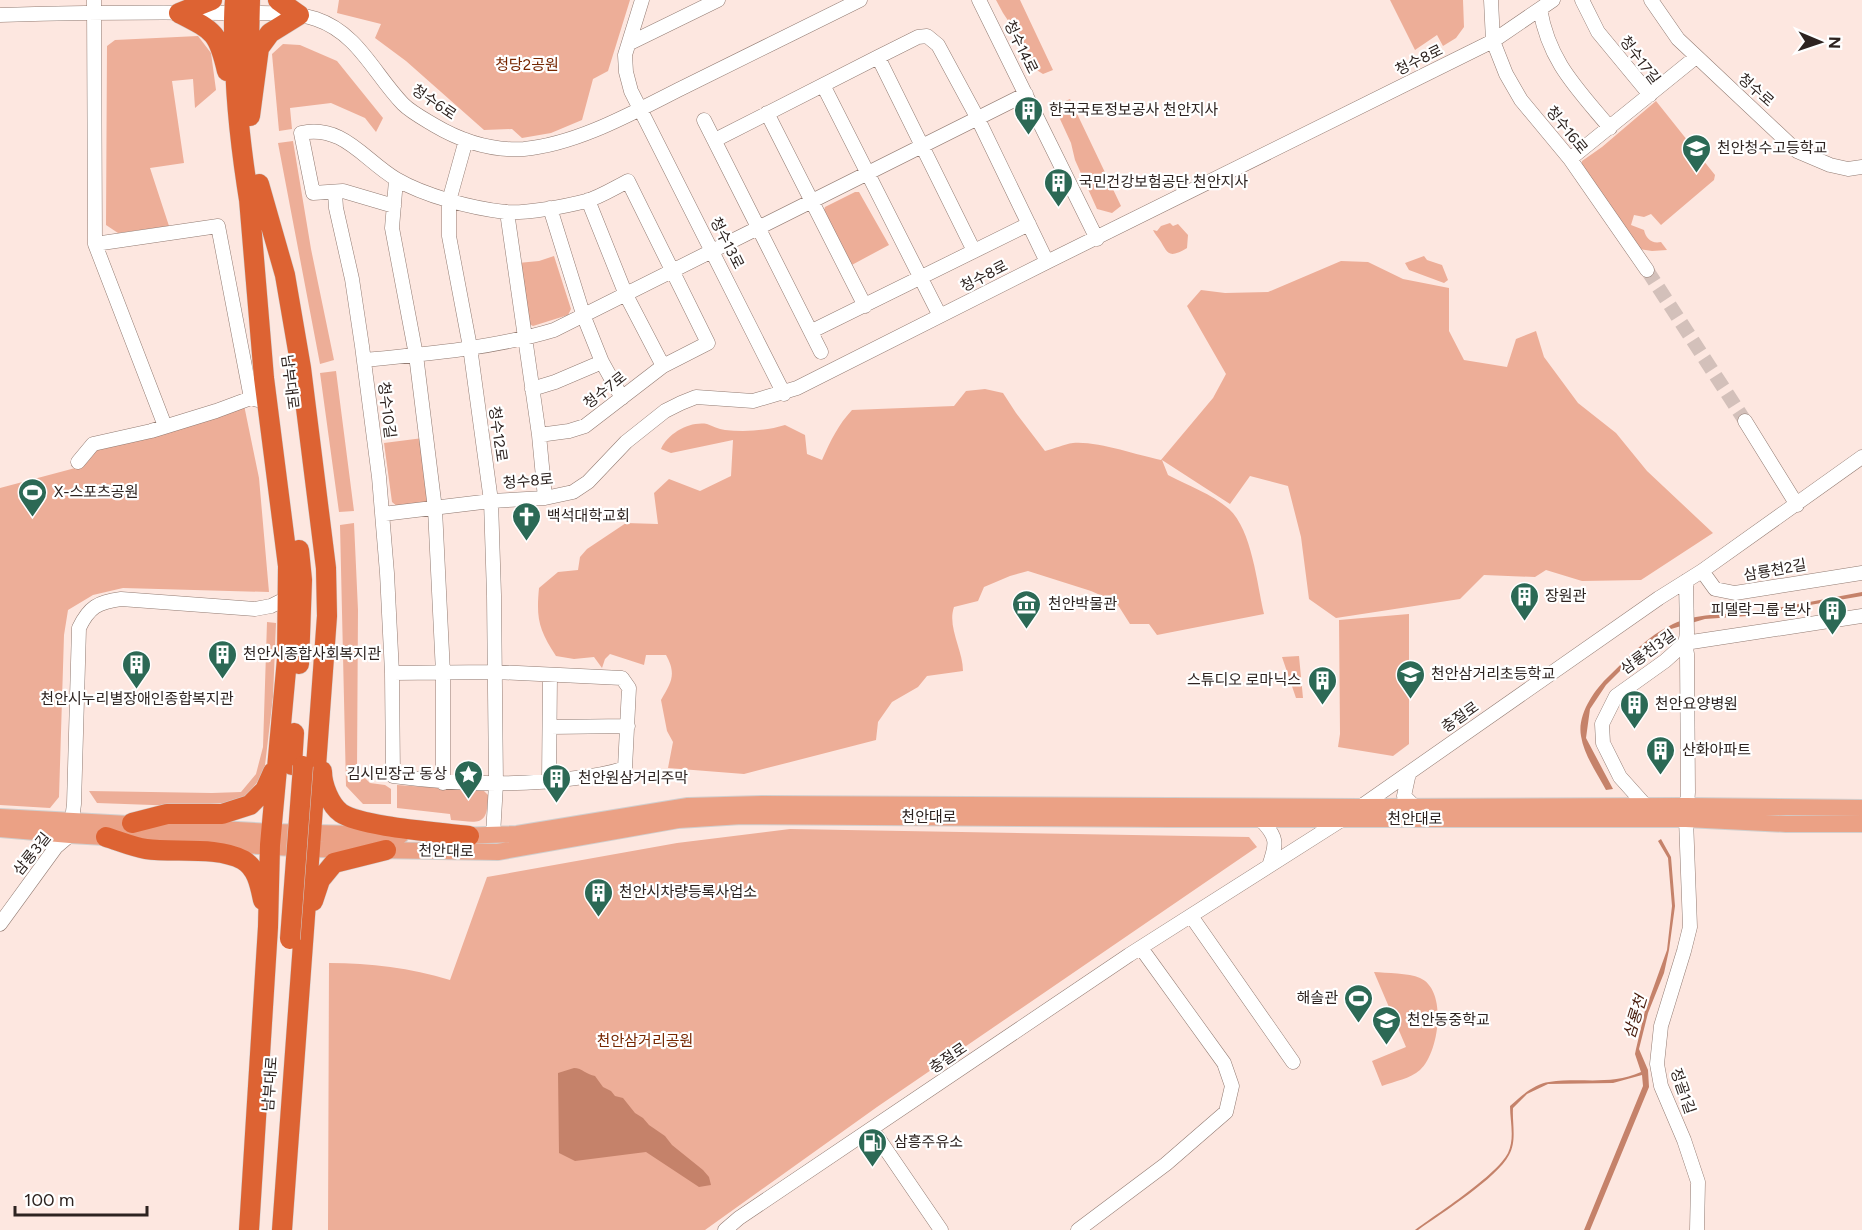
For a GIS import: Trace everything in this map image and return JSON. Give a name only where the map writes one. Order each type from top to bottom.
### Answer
[{"type":"highway","points":[[179,13],[212,0]]},
{"type":"highway","points":[[244,118],[258,48],[270,33],[299,15],[278,0]]},
{"type":"highway","name":"남부대로","points":[[242,7],[244,118],[240,144],[254,191],[302,580],[297,768]]},
{"type":"highway","points":[[179,13],[208,28],[218,39],[244,118]]},
{"type":"highway","points":[[132,823],[167,814],[222,814],[250,805],[265,790],[273,772],[282,722],[287,659],[288,566],[260,401],[264,378],[254,191]]},
{"type":"highway","points":[[254,191],[285,275],[301,368],[321,523],[326,568],[327,616],[321,699],[322,777],[328,794],[340,812],[358,820],[469,836]]},
{"type":"highway","points":[[282,1230],[285,933],[271,838],[321,699]]},
{"type":"highway","points":[[282,722],[297,768],[311,841],[285,933]]},
{"type":"highway","points":[[249,1230],[285,933],[297,768]]},
{"type":"highway","points":[[106,837],[145,849],[220,854],[243,860],[253,870],[285,933]]},
{"type":"highway","points":[[285,933],[334,862],[387,850]]},
{"type":"highway","name":"남부대로","points":[[260,1230],[285,933]]},
{"type":"highway","name":"남부대로","points":[[271,1230],[285,933]]},
{"type":"main road","name":"천안대로","points":[[311,841],[517,834],[688,806],[720,805],[1646,806],[1786,824],[1862,824]]},
{"type":"main road","name":"천안대로","points":[[0,829],[71,828],[132,823],[387,850],[498,852],[678,820],[742,816],[1343,819],[1862,808]]},
{"type":"main road","name":"천안대로","points":[[0,817],[71,828],[106,837],[271,838]]},
{"type":"street","points":[[639,109],[626,72],[625,55],[642,0]]},
{"type":"street","name":"청수6로","points":[[242,7],[299,15],[334,27],[363,52],[375,71],[404,105],[434,125],[466,140],[495,148],[523,149],[572,138],[639,109],[860,0]]},
{"type":"street","name":"청수14로","points":[[979,0],[1097,239]]},
{"type":"street","name":"청수16로","points":[[1491,0],[1493,41],[1506,74],[1521,100],[1570,159],[1647,270]]},
{"type":"street","points":[[1493,41],[1553,0]]},
{"type":"street","name":"청수17길","points":[[1570,159],[1650,95],[1598,32],[1582,0]]},
{"type":"street","name":"청수로","points":[[1651,0],[1678,39],[1797,151],[1830,165],[1848,169],[1862,167]]},
{"type":"street","points":[[630,43],[714,1]]},
{"type":"street","points":[[95,6],[95,244],[165,426]]},
{"type":"street","points":[[0,15],[95,6],[179,13],[242,7]]},
{"type":"street","points":[[1540,9],[1544,32],[1551,51],[1565,73],[1610,128]]},
{"type":"street","points":[[715,140],[918,37],[927,36],[938,45],[978,119],[1047,262]]},
{"type":"street","name":"청수8로","points":[[383,514],[491,501],[544,498],[573,492],[626,442],[665,411],[681,403],[696,397],[753,401],[784,394],[1493,41]]},
{"type":"street","points":[[878,57],[974,251]]},
{"type":"street","points":[[1650,95],[1696,57]]},
{"type":"street","points":[[823,84],[940,316]]},
{"type":"street","points":[[364,360],[470,347],[525,338],[554,330],[1026,94]]},
{"type":"street","name":"청수13로","points":[[639,109],[784,394]]},
{"type":"street","points":[[767,113],[865,306]]},
{"type":"street","points":[[704,120],[821,352]]},
{"type":"street","points":[[394,206],[343,191],[313,193],[302,133],[315,130],[339,136],[396,180],[449,201],[507,212],[550,208],[588,200],[628,182],[672,272]]},
{"type":"street","name":"청수12로","points":[[466,140],[449,201],[449,236],[470,347],[491,501],[496,784],[493,835]]},
{"type":"street","points":[[396,180],[392,228],[416,355],[435,509],[442,673],[443,783]]},
{"type":"street","name":"청수10길","points":[[335,193],[336,208],[352,279],[383,514],[392,673],[393,776],[443,783],[549,782]]},
{"type":"street","points":[[588,200],[626,295],[663,366]]},
{"type":"street","name":"청수7로","points":[[532,389],[602,362],[584,317],[550,208]]},
{"type":"street","points":[[507,212],[539,435],[544,498]]},
{"type":"street","points":[[812,331],[1029,224]]},
{"type":"street","points":[[78,462],[93,444],[260,401],[218,226],[95,244]]},
{"type":"street","name":"청수7로","points":[[539,435],[569,431],[585,426],[663,366],[708,343],[672,272]]},
{"type":"street","points":[[602,362],[622,398]]},
{"type":"street","points":[[1745,421],[1797,505]]},
{"type":"street","name":"충절로","points":[[726,1230],[739,1218],[1141,948],[1343,819],[1659,598],[1702,572],[1862,457]]},
{"type":"street","name":"삼룡천2길","points":[[1702,572],[1715,589],[1735,593],[1862,573]]},
{"type":"street","name":"정골1길","points":[[1686,581],[1683,724],[1690,927],[1661,1026],[1657,1064],[1660,1086],[1684,1140],[1698,1182],[1697,1230]]},
{"type":"street","points":[[71,828],[79,628],[86,614],[103,602],[121,599],[255,609],[271,606],[287,598]]},
{"type":"street","name":"삼룡천3길","points":[[1646,806],[1620,777],[1603,743],[1602,724],[1616,696],[1665,661],[1686,638],[1862,616]]},
{"type":"street","points":[[392,673],[495,672],[622,678],[629,688],[625,768],[602,775],[549,782],[550,675]]},
{"type":"street","points":[[550,727],[628,726]]},
{"type":"street","points":[[1409,773],[1404,796],[1415,807]]},
{"type":"street","points":[[1260,819],[1271,830],[1276,842],[1269,866]]},
{"type":"street","name":"삼룡3길","points":[[0,924],[71,828]]},
{"type":"street","points":[[1191,916],[1293,1062]]},
{"type":"street","points":[[1078,1230],[1166,1164],[1226,1112],[1232,1086],[1224,1063],[1141,948]]},
{"type":"street","points":[[872,1129],[941,1230]]},
{"type":"green space","name":"청당2공원","points":[[339,0],[630,0],[608,71],[593,79],[582,120],[551,133],[522,138],[512,129],[484,130],[406,61],[375,38],[381,24],[337,13]]},
{"type":"green space","points":[[996,0],[1020,0],[1053,70],[1043,74],[1035,69],[1021,40]]},
{"type":"green space","points":[[1390,0],[1463,0],[1464,27],[1456,38],[1443,46],[1437,35],[1415,50]]},
{"type":"green space","points":[[198,36],[211,53],[216,90],[195,108],[193,79],[172,81],[184,163],[150,168],[169,226],[118,233],[106,225],[107,46],[115,40]]},
{"type":"green space","points":[[283,44],[300,45],[337,61],[383,118],[376,132],[365,118],[331,103],[290,108],[292,129],[279,131],[272,54]]},
{"type":"green space","points":[[1070,99],[1121,206],[1112,213],[1097,209],[1054,106]]},
{"type":"green space","points":[[1656,101],[1715,175],[1714,180],[1661,225],[1651,214],[1644,217],[1634,215],[1631,225],[1644,230],[1650,240],[1661,242],[1667,250],[1652,251],[1639,249],[1582,169],[1582,161]]},
{"type":"green space","points":[[293,141],[311,249],[334,360],[320,364],[278,143]]},
{"type":"green space","points":[[859,192],[889,245],[848,267],[823,213],[825,207]]},
{"type":"green space","points":[[1170,223],[1173,226],[1178,224],[1188,235],[1187,248],[1172,254],[1167,251],[1153,230],[1157,231],[1161,226]]},
{"type":"green space","points":[[554,256],[571,309],[568,315],[533,326],[527,323],[518,263],[539,261]]},
{"type":"green space","points":[[1424,256],[1427,260],[1442,265],[1448,280],[1444,283],[1409,270],[1405,263]]},
{"type":"green space","points":[[1341,261],[1368,262],[1403,279],[1449,288],[1449,331],[1464,360],[1507,367],[1516,339],[1536,331],[1544,357],[1578,403],[1616,433],[1647,471],[1713,533],[1641,580],[1582,581],[1546,570],[1535,577],[1484,575],[1460,599],[1336,618],[1309,599],[1301,537],[1288,486],[1250,476],[1230,504],[1162,460],[1168,475],[1215,499],[1237,518],[1253,558],[1264,614],[1157,635],[1149,624],[1130,624],[1116,602],[1091,591],[1028,571],[1010,576],[984,587],[978,601],[954,607],[952,622],[963,671],[927,676],[918,687],[892,702],[878,722],[876,740],[744,774],[668,768],[673,742],[667,731],[661,700],[668,688],[672,673],[666,655],[646,655],[644,665],[610,654],[605,659],[602,668],[594,657],[574,659],[556,656],[546,639],[540,624],[539,588],[558,572],[578,570],[580,557],[587,549],[626,523],[658,524],[654,493],[669,479],[700,491],[731,476],[733,440],[671,453],[661,449],[664,443],[680,429],[694,424],[707,424],[722,430],[740,431],[763,430],[785,425],[805,435],[807,454],[822,460],[835,433],[852,410],[954,406],[966,391],[985,389],[1003,393],[1045,451],[1083,443],[1161,460],[1213,398],[1226,374],[1187,306],[1201,290],[1225,293],[1268,292]]},
{"type":"green space","points":[[336,371],[354,511],[339,512],[320,373]]},
{"type":"green space","points":[[244,405],[259,478],[269,592],[123,588],[93,595],[68,610],[64,635],[59,797],[50,808],[0,805],[0,488],[79,467],[90,459],[98,448]]},
{"type":"green space","points":[[423,438],[431,502],[398,507],[392,502],[384,443]]},
{"type":"green space","points":[[354,523],[358,610],[357,770],[370,783],[385,785],[391,789],[391,804],[363,804],[346,786],[340,525]]},
{"type":"green space","points":[[1409,614],[1409,744],[1393,756],[1338,747],[1340,734],[1339,620]]},
{"type":"green space","points":[[267,622],[276,623],[273,697],[264,774],[241,802],[180,806],[97,803],[89,791],[241,792],[256,774],[263,747]]},
{"type":"green space","points":[[1299,656],[1303,698],[1296,698],[1282,657]]},
{"type":"green space","points":[[397,785],[484,791],[488,795],[488,806],[483,818],[475,822],[451,820],[450,814],[397,808]]},
{"type":"green space","name":"천안삼거리공원","points":[[790,829],[1249,837],[1257,847],[877,1107],[705,1230],[328,1230],[329,963],[390,967],[450,980],[487,877],[677,843]]},
{"type":"green space","points":[[1374,972],[1415,976],[1429,985],[1434,995],[1438,1022],[1432,1050],[1427,1062],[1420,1070],[1412,1076],[1382,1086],[1372,1061],[1406,1047]]},
{"type":"shaded area","points":[[1862,592],[1862,596],[1747,616],[1705,619],[1671,629],[1649,642],[1606,685],[1590,709],[1586,738],[1613,789],[1606,790],[1591,764],[1581,736],[1580,728],[1584,711],[1603,682],[1647,641],[1682,620],[1763,610]]},
{"type":"shaded area","points":[[1661,839],[1671,857],[1675,906],[1664,973],[1648,1013],[1639,1049],[1648,1070],[1649,1087],[1590,1230],[1584,1230],[1643,1086],[1642,1075],[1613,1083],[1548,1084],[1527,1094],[1513,1108],[1513,1144],[1503,1164],[1468,1195],[1415,1230],[1466,1194],[1502,1162],[1508,1153],[1511,1141],[1510,1106],[1528,1091],[1549,1082],[1618,1079],[1641,1072],[1635,1054],[1645,1011],[1667,950],[1672,906],[1668,858],[1658,841]]},
{"type":"shaded area","points":[[574,1068],[595,1076],[603,1087],[615,1096],[623,1098],[635,1113],[703,1170],[709,1177],[711,1185],[699,1187],[646,1152],[575,1161],[559,1153],[558,1073]]},
{"type":"tunnel","points":[[1647,270],[1745,421]]},
{"type":"place","name":"한국국토정보공사 천안지사","points":[[1028,136]]},
{"type":"place","name":"천안청수고등학교","points":[[1696,174]]},
{"type":"place","name":"국민건강보험공단 천안지사","points":[[1058,208]]},
{"type":"place","name":"X-스포츠공원","points":[[33,518]]},
{"type":"place","name":"백석대학교회","points":[[526,542]]},
{"type":"place","name":"장원관","points":[[1524,622]]},
{"type":"place","name":"천안박물관","points":[[1027,630]]},
{"type":"place","name":"피델락그룹 본사","points":[[1832,636]]},
{"type":"place","name":"천안시종합사회복지관","points":[[222,680]]},
{"type":"place","name":"천안시누리별장애인종합복지관","points":[[137,690]]},
{"type":"place","name":"천안삼거리초등학교","points":[[1410,700]]},
{"type":"place","name":"스튜디오 로마닉스","points":[[1322,706]]},
{"type":"place","name":"천안요양병원","points":[[1634,730]]},
{"type":"place","name":"산화아파트","points":[[1661,776]]},
{"type":"place","name":"김시민장군 동상","points":[[468,800]]},
{"type":"place","name":"천안원삼거리주막","points":[[557,804]]},
{"type":"place","name":"천안시차량등록사업소","points":[[598,918]]},
{"type":"place","name":"해솔관","points":[[1359,1024]]},
{"type":"place","name":"천안동중학교","points":[[1386,1046]]},
{"type":"place","name":"삼흥주유소","points":[[873,1168]]},
{"type":"water label","name":"삼룡천","points":[[1635,1017]]}]
